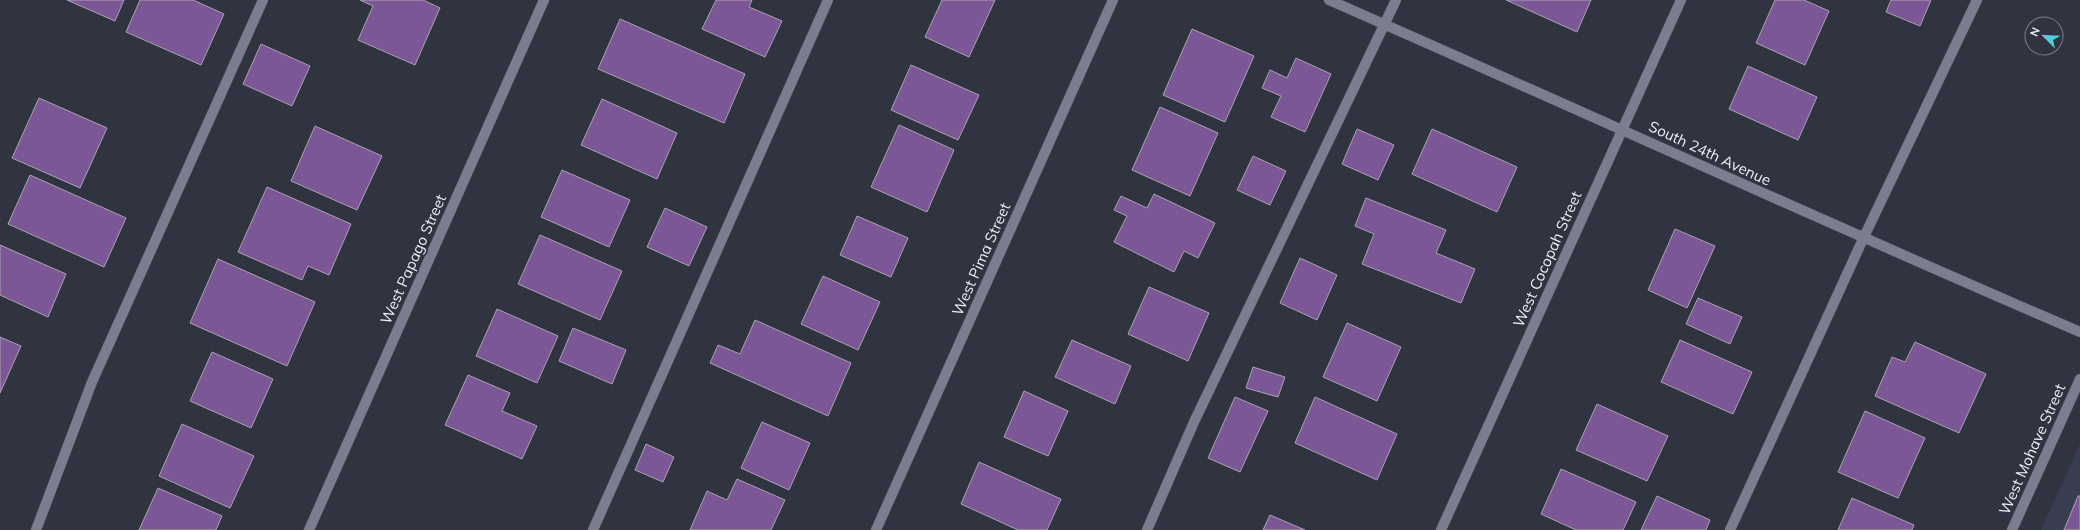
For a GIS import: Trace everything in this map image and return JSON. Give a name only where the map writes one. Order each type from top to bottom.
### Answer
[{"type":"street","points":[[36,530],[92,382],[263,0]]},
{"type":"street","name":"West Papago Street","points":[[309,530],[544,0]]},
{"type":"street","points":[[593,530],[828,0]]},
{"type":"street","name":"West Pima Street","points":[[876,530],[1113,0]]},
{"type":"street","name":"South 24th Avenue","points":[[1329,0],[1622,129],[1863,239],[2080,332]]},
{"type":"street","points":[[1147,530],[1194,422],[1386,25],[1396,0]]},
{"type":"street","name":"West Cocopah Street","points":[[1441,530],[1681,0]]},
{"type":"street","points":[[1730,530],[1863,239],[1977,0]]},
{"type":"street","name":"West Mohave Street","points":[[2012,530],[2080,380]]},
{"type":"shaded area","points":[[2080,444],[2080,530],[2041,530]]},
{"type":"building","points":[[67,0],[124,0],[115,21]]},
{"type":"building","points":[[140,0],[193,0],[224,14],[201,65],[126,32]]},
{"type":"building","points":[[360,0],[423,0],[440,8],[415,65],[358,40],[373,6]]},
{"type":"building","points":[[716,0],[752,0],[749,7],[782,21],[765,57],[702,29]]},
{"type":"building","points":[[942,0],[995,0],[969,57],[925,37]]},
{"type":"building","points":[[1506,0],[1591,0],[1577,32]]},
{"type":"building","points":[[1775,0],[1804,0],[1829,11],[1805,65],[1756,43]]},
{"type":"building","points":[[1891,0],[1931,0],[1920,26],[1886,12]]},
{"type":"building","points":[[620,19],[745,74],[724,123],[598,69]]},
{"type":"building","points":[[1192,29],[1254,56],[1225,122],[1163,95]]},
{"type":"building","points":[[261,44],[310,66],[292,106],[243,84]]},
{"type":"building","points":[[1296,58],[1331,74],[1305,132],[1271,117],[1281,96],[1262,88],[1270,70],[1287,78]]},
{"type":"building","points":[[911,65],[979,95],[958,140],[891,110]]},
{"type":"building","points":[[1748,66],[1817,97],[1798,140],[1729,109]]},
{"type":"building","points":[[39,98],[107,128],[80,188],[12,158]]},
{"type":"building","points":[[602,99],[677,133],[657,179],[581,145]]},
{"type":"building","points":[[1160,107],[1218,133],[1190,196],[1132,170]]},
{"type":"building","points":[[899,125],[954,150],[927,212],[871,187]]},
{"type":"building","points":[[315,126],[382,156],[357,210],[291,181]]},
{"type":"building","points":[[1357,129],[1394,145],[1378,180],[1342,164]]},
{"type":"building","points":[[1432,129],[1517,167],[1497,212],[1412,174]]},
{"type":"building","points":[[1253,156],[1286,171],[1270,205],[1237,190]]},
{"type":"building","points":[[562,170],[630,200],[609,247],[541,217]]},
{"type":"building","points":[[30,175],[126,218],[104,267],[8,224]]},
{"type":"building","points":[[267,187],[351,224],[329,275],[308,266],[302,280],[238,252]]},
{"type":"building","points":[[1154,194],[1215,223],[1198,258],[1184,251],[1174,272],[1114,242],[1127,216],[1114,210],[1121,196],[1147,208]]},
{"type":"building","points":[[1366,198],[1446,230],[1436,253],[1475,269],[1461,303],[1362,264],[1374,234],[1355,226]]},
{"type":"building","points":[[665,208],[707,227],[689,266],[647,247]]},
{"type":"building","points":[[857,216],[908,238],[891,277],[840,255]]},
{"type":"building","points":[[1675,229],[1715,246],[1687,308],[1648,290]]},
{"type":"building","points":[[540,235],[622,271],[600,320],[518,284]]},
{"type":"building","points":[[0,245],[66,274],[48,317],[0,295]]},
{"type":"building","points":[[1300,258],[1337,275],[1317,320],[1280,303]]},
{"type":"building","points":[[218,259],[315,302],[287,366],[190,323]]},
{"type":"building","points":[[823,276],[880,302],[858,350],[801,324]]},
{"type":"building","points":[[1149,287],[1209,313],[1188,361],[1128,334]]},
{"type":"building","points":[[1698,298],[1742,317],[1730,344],[1686,324]]},
{"type":"building","points":[[497,309],[558,336],[537,383],[476,356]]},
{"type":"building","points":[[755,320],[851,363],[828,416],[710,363],[718,345],[740,354]]},
{"type":"building","points":[[1347,323],[1401,347],[1377,401],[1323,377]]},
{"type":"building","points":[[573,328],[626,350],[612,384],[559,361]]},
{"type":"building","points":[[0,337],[21,346],[0,393]]},
{"type":"building","points":[[1072,340],[1131,366],[1115,404],[1055,377]]},
{"type":"building","points":[[1680,340],[1752,372],[1733,414],[1661,382]]},
{"type":"building","points":[[1915,342],[1986,374],[1959,433],[1875,396],[1892,357],[1905,362]]},
{"type":"building","points":[[212,352],[273,379],[251,428],[190,401]]},
{"type":"building","points":[[1253,367],[1285,377],[1278,397],[1246,388]]},
{"type":"building","points":[[468,375],[510,393],[502,411],[537,426],[522,459],[445,425]]},
{"type":"building","points":[[1024,391],[1068,411],[1048,456],[1004,437]]},
{"type":"building","points":[[1235,397],[1268,411],[1240,472],[1208,458]]},
{"type":"building","points":[[1315,397],[1397,434],[1377,480],[1295,443]]},
{"type":"building","points":[[1597,404],[1668,436],[1647,481],[1576,450]]},
{"type":"building","points":[[1865,411],[1925,438],[1898,498],[1838,472]]},
{"type":"building","points":[[762,422],[810,443],[789,490],[741,468]]},
{"type":"building","points":[[182,424],[254,456],[230,508],[159,476]]},
{"type":"building","points":[[646,444],[674,457],[663,482],[635,470]]},
{"type":"building","points":[[979,462],[1061,499],[1047,530],[1018,530],[961,504]]},
{"type":"building","points":[[1561,469],[1636,502],[1623,530],[1576,530],[1541,514]]},
{"type":"building","points":[[737,479],[785,500],[771,530],[690,530],[707,491],[727,500]]},
{"type":"building","points":[[158,488],[222,516],[216,530],[139,530]]},
{"type":"building","points":[[1657,496],[1710,520],[1706,530],[1641,530]]},
{"type":"building","points":[[2078,496],[2080,496],[2080,530],[2064,530]]},
{"type":"building","points":[[1852,498],[1914,525],[1912,530],[1838,530]]},
{"type":"building","points":[[1270,515],[1305,530],[1263,530]]}]
